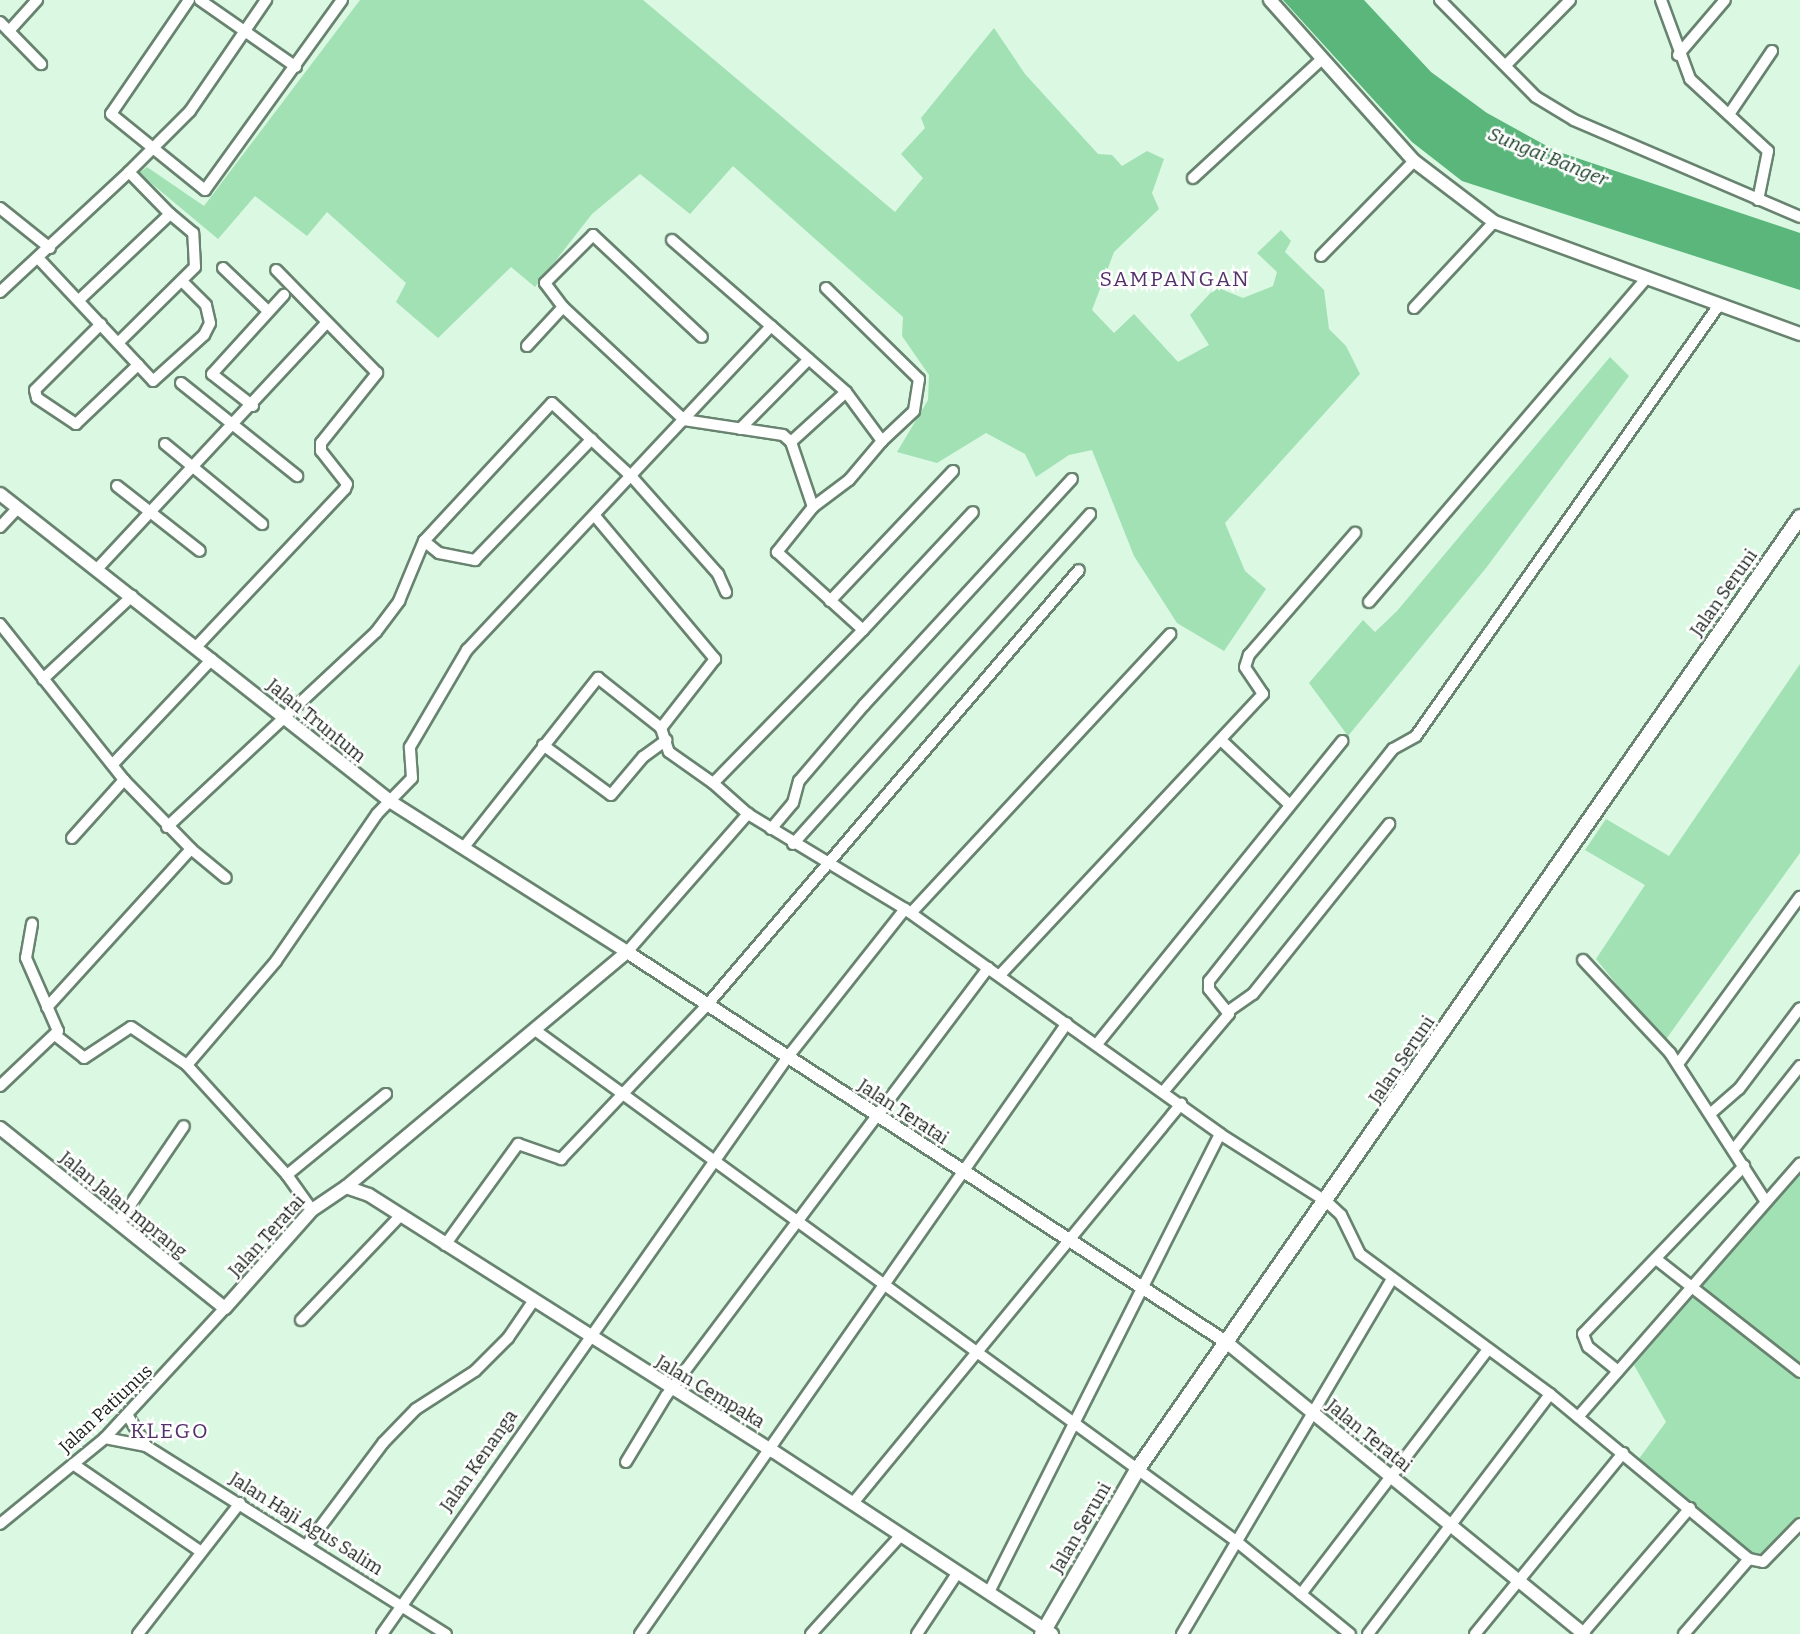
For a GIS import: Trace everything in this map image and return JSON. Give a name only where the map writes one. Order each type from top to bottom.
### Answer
[{"type":"main road","name":"Jalan Seruni","points":[[1046,1632],[1137,1471],[1327,1202],[1800,517]]},
{"type":"street","points":[[37,0],[3,28],[41,64]]},
{"type":"street","points":[[189,0],[111,109],[115,118],[205,190],[342,0]]},
{"type":"street","points":[[200,0],[296,67]]},
{"type":"street","points":[[0,292],[156,150],[190,111],[266,0]]},
{"type":"street","points":[[1270,0],[1415,161],[1494,222],[1800,334]]},
{"type":"street","points":[[1440,0],[1536,97],[1574,120],[1800,217]]},
{"type":"street","points":[[1506,65],[1570,0]]},
{"type":"street","points":[[1661,0],[1678,55],[1690,79],[1730,113],[1768,151],[1758,200]]},
{"type":"street","points":[[1678,55],[1726,0]]},
{"type":"street","points":[[1730,113],[1772,51]]},
{"type":"street","points":[[1194,178],[1322,60]]},
{"type":"street","points":[[1321,256],[1415,161]]},
{"type":"street","points":[[118,343],[183,282],[195,267],[196,242],[129,172]]},
{"type":"street","points":[[0,208],[50,248]]},
{"type":"street","points":[[79,300],[170,214]]},
{"type":"street","points":[[1414,308],[1494,222]]},
{"type":"street","points":[[702,337],[593,235],[545,283],[563,307],[684,420],[783,435],[791,442],[813,507]]},
{"type":"street","points":[[672,240],[846,392],[882,442]]},
{"type":"street","points":[[39,259],[138,365],[158,380],[208,330],[206,305],[183,282]]},
{"type":"street","points":[[223,268],[268,311]]},
{"type":"street","points":[[197,646],[345,489],[347,484],[321,452],[321,443],[377,373],[276,270]]},
{"type":"street","points":[[1369,602],[1646,279]]},
{"type":"street","points":[[827,288],[919,379],[914,411],[849,480],[813,507],[777,552],[863,630]]},
{"type":"street","points":[[253,406],[212,374],[284,295]]},
{"type":"street","points":[[1230,1010],[1209,989],[1209,981],[1393,749],[1416,736],[1719,305]]},
{"type":"street","points":[[527,346],[563,307]]},
{"type":"street","points":[[97,569],[152,513],[192,466],[236,426],[326,323]]},
{"type":"street","points":[[101,324],[35,390],[37,398],[76,424],[138,365]]},
{"type":"street","points":[[187,1065],[276,961],[383,808],[412,778],[410,747],[467,650],[771,326]]},
{"type":"street","points":[[740,429],[809,359]]},
{"type":"street","points":[[181,383],[296,476]]},
{"type":"street","points":[[791,442],[846,392]]},
{"type":"street","points":[[167,827],[285,719],[391,613],[424,541],[548,404],[558,406],[632,477],[718,574],[726,592]]},
{"type":"street","points":[[424,541],[439,554],[475,560],[592,439]]},
{"type":"street","points":[[165,443],[262,524]]},
{"type":"street","points":[[830,601],[953,471]]},
{"type":"street","points":[[771,829],[793,803],[799,781],[864,705],[1072,479]]},
{"type":"street","points":[[117,486],[200,551]]},
{"type":"street","name":"Jalan Truntum","points":[[0,494],[197,646],[205,667],[285,719],[383,808],[464,847],[627,952]]},
{"type":"street","points":[[0,527],[18,508]]},
{"type":"street","points":[[713,783],[863,630],[973,512]]},
{"type":"street","points":[[793,844],[1090,513]]},
{"type":"street","points":[[595,516],[715,659],[661,727]]},
{"type":"street","points":[[1000,975],[1263,694],[1245,667],[1249,655],[1355,533]]},
{"type":"street","points":[[445,1245],[518,1144],[557,1161],[707,1006],[1079,570]]},
{"type":"street","points":[[43,679],[132,596]]},
{"type":"street","points":[[0,624],[124,780],[167,827],[226,878]]},
{"type":"street","name":"Jalan Kenanga","points":[[382,1634],[582,1344],[787,1058],[908,911],[1170,634]]},
{"type":"street","points":[[113,764],[205,667]]},
{"type":"street","points":[[464,847],[598,678],[661,727],[670,752],[713,783],[748,814],[825,865],[908,911],[1220,1133],[1327,1202],[1341,1215],[1358,1252],[1391,1280],[1550,1394],[1749,1559],[1763,1562],[1800,1524]]},
{"type":"street","points":[[543,745],[611,795],[643,757],[666,740]]},
{"type":"street","points":[[1221,740],[1289,804]]},
{"type":"street","points":[[1097,1044],[1342,741]]},
{"type":"street","points":[[72,838],[124,780]]},
{"type":"street","points":[[627,952],[748,814]]},
{"type":"street","points":[[1163,1092],[1230,1010],[1253,994],[1389,824]]},
{"type":"street","points":[[47,1007],[191,849]]},
{"type":"street","points":[[1678,1064],[1800,897]]},
{"type":"street","points":[[0,1086],[55,1035],[57,1020],[47,1007],[26,958],[32,924]]},
{"type":"street","name":"Jalan Teratai","points":[[225,1308],[312,1210],[346,1187],[627,952],[1226,1342],[1583,1634]]},
{"type":"street","points":[[1583,960],[1678,1064],[1766,1202]]},
{"type":"street","points":[[626,1462],[666,1396],[880,1118],[988,968]]},
{"type":"street","points":[[1710,1114],[1739,1089],[1800,1008]]},
{"type":"street","points":[[640,1634],[967,1174],[1067,1023]]},
{"type":"street","points":[[55,1035],[84,1058],[131,1027],[187,1065],[287,1175],[312,1210]]},
{"type":"street","points":[[535,1030],[712,1163],[1236,1541],[1350,1634]]},
{"type":"street","points":[[1734,1149],[1800,1066]]},
{"type":"street","points":[[287,1175],[386,1094]]},
{"type":"street","points":[[853,1503],[1181,1104]]},
{"type":"street","points":[[118,1223],[184,1126]]},
{"type":"street","name":"Jalan Jalan mprang","points":[[0,1128],[225,1308]]},
{"type":"street","points":[[989,1592],[1076,1426],[1220,1133]]},
{"type":"street","points":[[1578,1417],[1692,1290],[1800,1163]]},
{"type":"street","points":[[1618,1371],[1581,1336],[1744,1166]]},
{"type":"street","name":"Jalan Cempaka","points":[[346,1187],[394,1224],[445,1245],[527,1311],[767,1458],[853,1503],[1046,1632]]},
{"type":"street","points":[[301,1320],[394,1224]]},
{"type":"street","points":[[1656,1259],[1692,1290],[1800,1372]]},
{"type":"street","points":[[1182,1634],[1391,1280]]},
{"type":"street","name":"Jalan Patiunus","points":[[0,1524],[128,1416],[225,1308]]},
{"type":"street","points":[[306,1546],[383,1443],[416,1409],[475,1371],[527,1311]]},
{"type":"street","points":[[1301,1594],[1487,1351]]},
{"type":"street","points":[[1368,1634],[1550,1394]]},
{"type":"street","name":"Jalan Haji Agus Salim","points":[[128,1416],[146,1446]]},
{"type":"street","name":"Jalan Haji Agus Salim","points":[[105,1438],[146,1446],[446,1634]]},
{"type":"street","points":[[1475,1634],[1623,1453]]},
{"type":"street","points":[[73,1464],[200,1551]]},
{"type":"street","points":[[138,1634],[240,1503]]},
{"type":"street","points":[[1583,1634],[1690,1508]]},
{"type":"street","points":[[811,1634],[901,1535]]},
{"type":"street","points":[[1684,1634],[1749,1559]]},
{"type":"street","points":[[917,1634],[945,1586],[958,1572]]},
{"type":"shaded area","points":[[360,0],[643,0],[895,212],[923,178],[901,154],[925,128],[921,118],[994,28],[1025,74],[1098,154],[1112,155],[1122,166],[1147,151],[1164,159],[1152,193],[1159,209],[1114,252],[1092,310],[1114,333],[1134,314],[1178,362],[1209,345],[1190,315],[1216,287],[1243,298],[1273,286],[1277,272],[1257,253],[1281,230],[1291,241],[1285,252],[1324,290],[1329,329],[1346,346],[1360,374],[1225,523],[1245,571],[1266,589],[1224,651],[1177,623],[1134,556],[1092,450],[1069,455],[1036,477],[1025,454],[986,433],[937,463],[897,452],[928,400],[929,375],[902,336],[903,317],[733,166],[690,214],[640,174],[592,214],[535,287],[511,267],[438,338],[396,302],[406,283],[327,212],[307,236],[255,196],[218,239],[139,173],[147,167],[204,206]]},
{"type":"shaded area","points":[[1610,357],[1629,376],[1486,568],[1348,736],[1309,683],[1363,620],[1375,632],[1397,611]]},
{"type":"shaded area","points":[[1800,664],[1800,853],[1664,1042],[1596,959],[1645,885],[1585,850],[1606,819],[1669,856]]},
{"type":"shaded area","points":[[1800,1174],[1800,1524],[1761,1564],[1638,1460],[1666,1422],[1634,1365]]},
{"type":"water","name":"Sungai Banger","points":[[1283,0],[1364,0],[1431,72],[1487,113],[1556,151],[1800,233],[1800,290],[1462,181],[1412,142]]},
{"type":"district","name":"SAMPANGAN","points":[[1175,279]]},
{"type":"district","name":"KLEGO","points":[[170,1431]]}]
